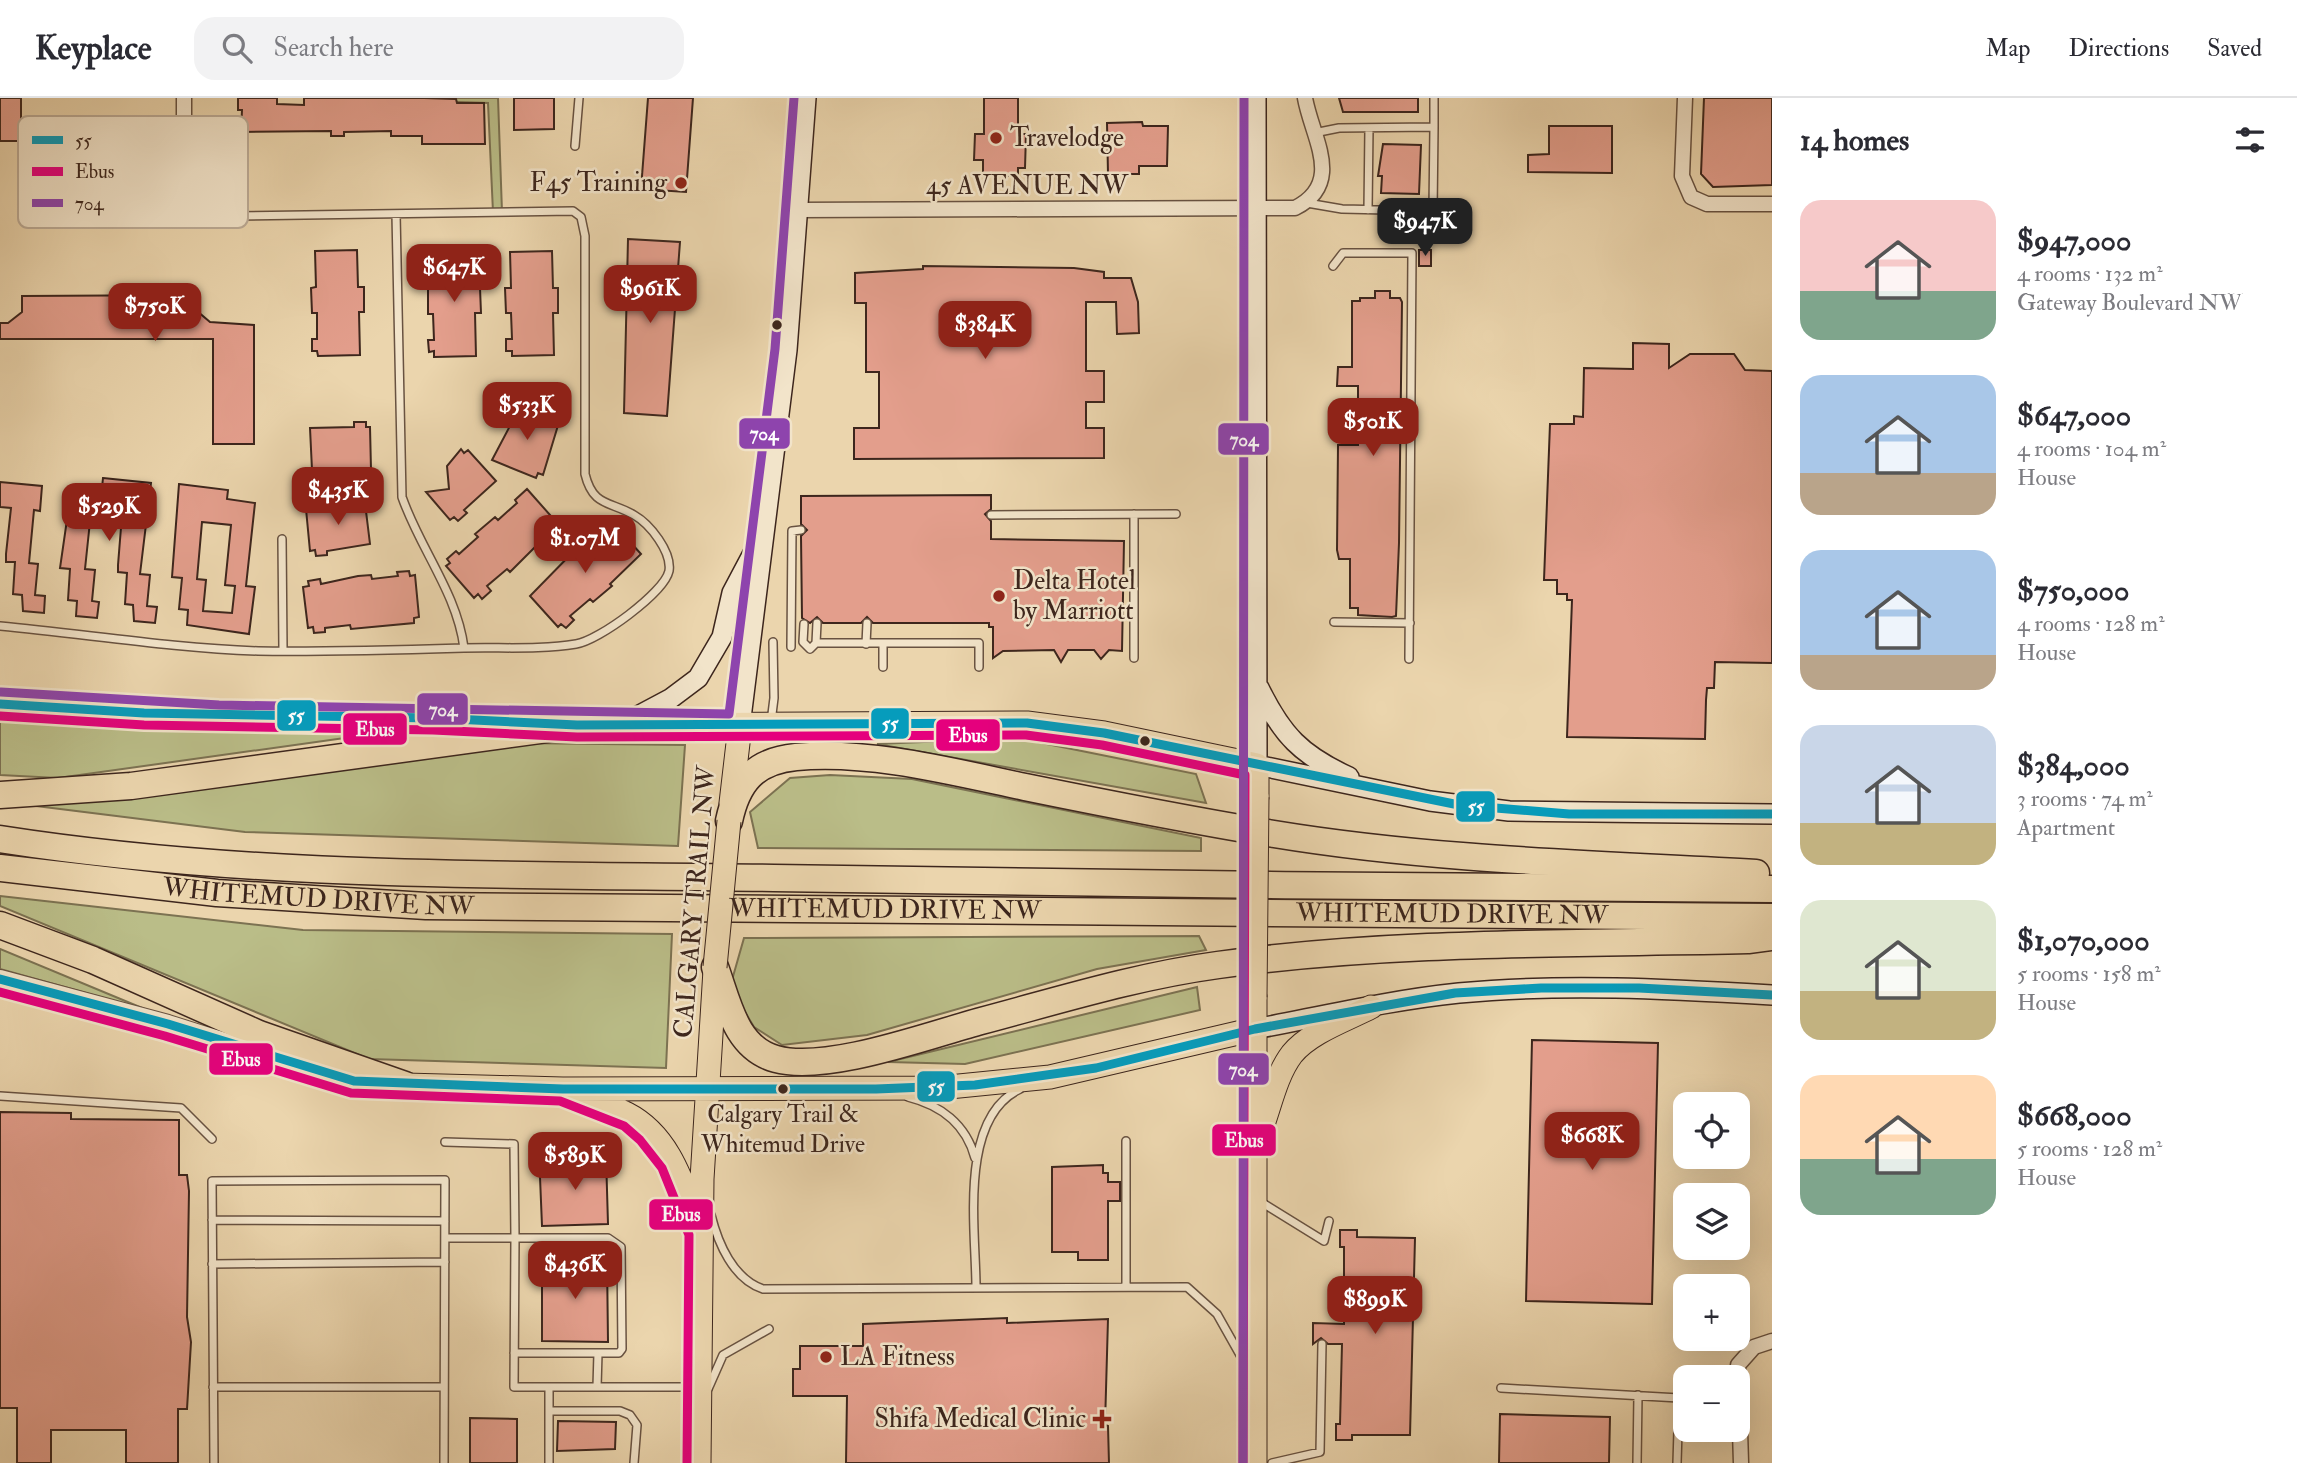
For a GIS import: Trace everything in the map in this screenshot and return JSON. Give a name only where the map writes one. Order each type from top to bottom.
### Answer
[{"type":"highway","points":[[0,794],[87,791],[163,783],[577,725],[1027,723],[1104,733],[1256,765],[1255,1463]]},
{"type":"highway","name":"CALGARY TRAIL NW","points":[[699,1463],[702,1179],[715,967],[740,726]]},
{"type":"highway","points":[[729,821],[738,789],[751,775],[783,759],[811,756],[917,766],[1108,804],[1315,840],[1419,852],[1772,873]]},
{"type":"highway","name":"WHITEMUD DRIVE NW","points":[[0,839],[57,848],[247,864],[427,874],[1252,887],[1772,889]]},
{"type":"highway","name":"WHITEMUD DRIVE NW","points":[[0,868],[217,893],[351,903],[713,910],[1772,917]]},
{"type":"highway","points":[[0,925],[93,960],[259,1034],[405,1085],[563,1089],[876,1089],[975,1085],[1049,1077],[1255,1029]]},
{"type":"highway","points":[[715,967],[734,1021],[751,1046],[778,1060],[800,1061],[857,1055],[1095,989],[1218,965],[1320,952],[1748,940],[1772,937]]},
{"type":"highway","points":[[1255,1146],[1280,1079],[1294,1053],[1318,1035],[1371,1007]]},
{"type":"highway","points":[[563,1089],[629,1115],[649,1131],[673,1162],[701,1233]]},
{"type":"main road","name":"CALGARY TRAIL NW","points":[[740,726],[787,350],[806,98]]},
{"type":"main road","points":[[1256,98],[1256,765],[1430,801],[1540,813],[1772,814]]},
{"type":"main road","points":[[623,724],[670,699],[698,678],[722,637],[732,593],[764,532]]},
{"type":"main road","points":[[1255,681],[1279,727],[1303,750],[1369,786],[1430,801]]},
{"type":"main road","points":[[1255,1029],[1455,993],[1541,988],[1639,988],[1772,995]]},
{"type":"street","points":[[184,98],[184,116]]},
{"type":"street","points":[[1305,98],[1321,153],[1322,178],[1314,195],[1306,203]]},
{"type":"street","points":[[1685,98],[1682,176],[1692,197],[1707,204],[1772,204]]},
{"type":"street","name":"45 AVENUE NW","points":[[799,210],[1256,209],[1295,208],[1306,203]]},
{"type":"street","points":[[0,704],[149,715],[510,720],[577,725]]},
{"type":"street","points":[[0,979],[168,1024],[354,1082],[405,1085]]},
{"type":"street","points":[[1741,1463],[1738,1365],[1754,1348],[1772,1340]]},
{"type":"lane","points":[[575,146],[579,98]]},
{"type":"lane","points":[[1306,203],[1368,210],[1433,211],[1434,98]]},
{"type":"lane","points":[[1313,133],[1339,128],[1434,127]]},
{"type":"lane","points":[[1368,210],[1369,128]]},
{"type":"lane","points":[[0,626],[208,647],[283,650],[464,648],[581,643],[609,631],[661,586],[668,574],[670,561],[665,549],[636,516],[608,505],[589,491],[586,474],[586,236],[580,217],[573,211],[248,216]]},
{"type":"lane","points":[[396,214],[402,498],[409,519],[453,603],[464,648]]},
{"type":"lane","points":[[1333,267],[1343,253],[1412,253],[1409,659]]},
{"type":"lane","points":[[1134,514],[1134,658]]},
{"type":"lane","points":[[991,515],[1176,514]]},
{"type":"lane","points":[[791,648],[792,531],[801,530]]},
{"type":"lane","points":[[282,539],[283,650]]},
{"type":"lane","points":[[1334,622],[1410,623]]},
{"type":"lane","points":[[810,659],[817,623]]},
{"type":"lane","points":[[866,644],[867,623]]},
{"type":"lane","points":[[804,624],[803,642],[813,646],[979,643],[979,667]]},
{"type":"lane","points":[[770,726],[774,698],[773,642]]},
{"type":"lane","points":[[883,644],[883,667]]},
{"type":"lane","points":[[976,1287],[976,1161],[981,1136],[998,1105],[1012,1093],[1049,1077]]},
{"type":"lane","points":[[876,1089],[928,1102],[940,1109],[970,1141],[976,1161]]},
{"type":"lane","points":[[0,1096],[181,1108],[212,1139]]},
{"type":"lane","points":[[1126,1141],[1126,1286]]},
{"type":"lane","points":[[445,1142],[514,1144],[514,1387],[699,1387]]},
{"type":"lane","points":[[702,1179],[716,1236],[724,1252],[751,1283],[769,1289],[1126,1286],[1174,1286],[1191,1289],[1212,1308],[1255,1382]]},
{"type":"lane","points":[[214,1463],[212,1181],[445,1180],[444,1463]]},
{"type":"lane","points":[[1255,1197],[1324,1241],[1329,1222]]},
{"type":"lane","points":[[212,1220],[445,1221]]},
{"type":"lane","points":[[445,1238],[608,1238],[618,1242],[622,1251],[622,1349],[619,1353],[514,1353]]},
{"type":"lane","points":[[212,1264],[445,1262]]},
{"type":"lane","points":[[699,1419],[713,1374],[723,1355],[769,1329]]},
{"type":"lane","points":[[1272,1463],[1320,1452],[1322,1344]]},
{"type":"lane","points":[[597,1387],[598,1353]]},
{"type":"lane","points":[[213,1387],[444,1387]]},
{"type":"lane","points":[[549,1387],[549,1463]]},
{"type":"lane","points":[[1501,1388],[1679,1398],[1677,1463]]},
{"type":"lane","points":[[1637,1463],[1638,1395]]},
{"type":"lane","points":[[549,1411],[620,1411],[630,1415],[637,1425],[635,1463]]},
{"type":"green space","points":[[429,98],[498,98],[502,212],[493,212],[488,103],[429,101]]},
{"type":"green space","points":[[0,715],[140,729],[366,735],[58,778],[0,775]]},
{"type":"green space","points":[[1017,738],[1196,774],[1206,803],[877,744]]},
{"type":"green space","points":[[517,743],[685,745],[678,846],[245,832],[36,806]]},
{"type":"green space","points":[[830,775],[912,779],[1201,838],[1201,851],[758,848],[750,812],[790,778]]},
{"type":"green space","points":[[0,896],[303,930],[672,934],[666,1068],[369,1059],[0,906]]},
{"type":"green space","points":[[1199,936],[1206,950],[1097,969],[867,1035],[782,1045],[754,1027],[730,987],[744,938]]},
{"type":"green space","points":[[0,949],[147,1010],[0,969]]},
{"type":"green space","points":[[1197,987],[1200,1010],[965,1064],[888,1062]]},
{"type":"building","points":[[0,98],[21,98],[18,141],[0,141]]},
{"type":"building","points":[[238,98],[277,98],[277,104],[304,105],[304,98],[456,99],[457,103],[484,103],[485,144],[422,144],[422,136],[391,136],[391,131],[344,132],[344,136],[331,136],[331,131],[248,132],[248,116],[242,116],[242,110],[238,110]]},
{"type":"building","points":[[514,98],[554,98],[554,129],[514,130]]},
{"type":"building","points":[[648,98],[693,98],[686,192],[641,189]]},
{"type":"building","name":"Travelodge","points":[[984,98],[1018,98],[1018,134],[1026,134],[1025,168],[1018,168],[1018,176],[983,176],[983,160],[974,160],[975,134],[984,134]]},
{"type":"building","points":[[1339,98],[1418,98],[1418,112],[1343,112]]},
{"type":"building","points":[[1704,98],[1772,98],[1772,185],[1713,187],[1701,174]]},
{"type":"building","points":[[1142,122],[1143,126],[1168,126],[1167,166],[1139,166],[1139,174],[1108,174],[1107,123]]},
{"type":"building","points":[[1549,126],[1612,126],[1612,173],[1528,172],[1528,155],[1549,154]]},
{"type":"building","points":[[1383,144],[1421,145],[1419,194],[1381,193],[1382,176],[1378,176]]},
{"type":"building","points":[[628,239],[680,242],[667,416],[624,413]]},
{"type":"building","points":[[357,250],[358,287],[364,287],[364,312],[359,312],[360,355],[318,356],[317,351],[312,351],[312,339],[317,339],[317,313],[312,313],[311,288],[316,287],[315,251]]},
{"type":"building","points":[[1419,250],[1431,250],[1431,266],[1419,266]]},
{"type":"building","points":[[474,251],[475,288],[480,288],[481,313],[475,313],[476,356],[434,357],[434,351],[429,352],[428,340],[434,340],[433,314],[428,314],[428,288],[433,288],[432,252]]},
{"type":"building","points":[[552,251],[553,288],[558,288],[558,313],[553,313],[554,355],[512,356],[512,351],[506,351],[506,339],[512,339],[511,313],[506,313],[505,288],[511,288],[510,252]]},
{"type":"building","points":[[923,266],[1074,268],[1104,272],[1104,278],[1131,278],[1138,302],[1139,333],[1117,334],[1116,302],[1086,302],[1086,371],[1104,371],[1104,402],[1086,402],[1086,428],[1104,428],[1104,458],[854,459],[854,428],[879,428],[879,372],[866,372],[866,303],[855,303],[855,273],[923,269]]},
{"type":"building","points":[[1375,291],[1390,291],[1390,298],[1400,298],[1402,302],[1399,543],[1396,616],[1392,617],[1358,615],[1358,608],[1350,608],[1350,559],[1339,559],[1337,550],[1338,445],[1358,445],[1358,386],[1337,386],[1338,367],[1352,367],[1352,301],[1375,298]]},
{"type":"building","points":[[197,295],[197,311],[210,322],[254,325],[254,444],[213,444],[213,339],[0,339],[0,323],[8,323],[22,312],[22,296]]},
{"type":"building","points":[[1633,343],[1669,344],[1669,368],[1690,354],[1734,354],[1745,370],[1772,371],[1772,663],[1715,662],[1714,688],[1707,688],[1705,739],[1567,737],[1572,600],[1567,600],[1567,594],[1557,594],[1557,580],[1544,580],[1550,424],[1574,424],[1574,416],[1583,417],[1584,368],[1633,369]]},
{"type":"building","points":[[521,406],[559,422],[543,475],[538,473],[536,478],[492,460],[512,422],[508,421],[513,409],[519,411]]},
{"type":"building","points":[[354,422],[366,422],[366,427],[370,427],[371,470],[312,470],[310,428],[354,427]]},
{"type":"building","points":[[461,449],[464,453],[468,450],[496,481],[464,510],[467,513],[458,521],[454,517],[450,520],[426,492],[449,489],[447,466]]},
{"type":"building","points":[[103,478],[151,483],[140,574],[150,575],[147,606],[157,607],[155,623],[134,621],[133,605],[125,604],[127,573],[118,572],[122,515],[91,512],[85,569],[95,570],[92,601],[99,602],[97,618],[76,616],[77,601],[68,600],[70,569],[60,568],[72,485],[102,488]]},
{"type":"building","points":[[0,482],[42,486],[40,511],[34,510],[29,563],[38,564],[35,595],[45,596],[44,613],[23,611],[22,595],[13,594],[15,562],[6,562],[11,508],[0,507]]},
{"type":"building","points":[[179,484],[228,490],[227,499],[255,503],[246,586],[255,587],[249,634],[187,625],[188,610],[179,609],[182,578],[172,577]],"holes":[[[202,522],[231,525],[225,585],[235,586],[232,613],[203,611],[206,580],[197,579]]]},
{"type":"building","points":[[527,489],[558,524],[555,527],[559,531],[549,540],[546,536],[510,572],[507,569],[487,586],[491,591],[482,599],[478,594],[474,598],[446,566],[450,563],[447,559],[456,551],[459,554],[478,537],[475,534],[495,517],[498,520],[517,503],[515,500]]},
{"type":"building","name":"Delta Hotel by Marriott","points":[[991,495],[991,509],[985,514],[991,521],[991,539],[1124,541],[1122,651],[1109,650],[1101,659],[1094,650],[1068,650],[1061,662],[1054,650],[1003,651],[993,658],[993,627],[989,627],[989,623],[873,623],[867,617],[861,623],[823,623],[817,617],[810,623],[802,618],[801,536],[807,530],[801,524],[801,496]]},
{"type":"building","points":[[360,499],[361,504],[365,503],[370,544],[327,551],[327,555],[316,556],[315,550],[310,551],[306,509],[349,504],[348,500]]},
{"type":"building","points":[[606,522],[610,526],[613,523],[641,554],[610,584],[612,586],[593,602],[590,599],[570,616],[574,620],[566,628],[561,624],[558,627],[530,596],[578,547],[581,550],[600,533],[597,530]]},
{"type":"building","points":[[409,571],[410,576],[415,575],[419,617],[414,618],[414,623],[351,629],[350,625],[325,628],[325,632],[314,633],[313,627],[308,628],[303,587],[309,586],[308,581],[320,579],[321,584],[371,575],[372,579],[398,576],[397,572]]},
{"type":"building","points":[[1532,1040],[1658,1043],[1652,1304],[1526,1301]]},
{"type":"building","points":[[0,1112],[71,1113],[71,1119],[179,1120],[179,1175],[187,1175],[189,1191],[187,1317],[191,1342],[187,1409],[178,1409],[178,1463],[126,1463],[126,1430],[51,1430],[51,1463],[17,1463],[17,1408],[0,1408]]},
{"type":"building","points":[[606,1156],[608,1224],[542,1226],[540,1177],[560,1157]]},
{"type":"building","points":[[1103,1165],[1103,1173],[1108,1173],[1108,1182],[1120,1182],[1120,1201],[1108,1201],[1108,1260],[1078,1260],[1078,1252],[1052,1252],[1052,1167]]},
{"type":"building","points":[[1340,1230],[1357,1230],[1357,1237],[1415,1238],[1410,1435],[1352,1435],[1352,1440],[1336,1440],[1336,1424],[1340,1424],[1342,1344],[1328,1344],[1321,1338],[1313,1344],[1313,1323],[1344,1324],[1344,1247],[1340,1247]]},
{"type":"building","points":[[542,1260],[607,1260],[608,1342],[542,1341]]},
{"type":"building","points":[[1007,1318],[1007,1323],[1108,1319],[1105,1425],[1108,1426],[1109,1463],[846,1463],[847,1396],[793,1396],[793,1369],[800,1369],[800,1346],[863,1346],[863,1324]]},
{"type":"building","points":[[1500,1414],[1610,1417],[1609,1463],[1499,1463]]},
{"type":"building","points":[[470,1418],[517,1419],[517,1463],[470,1463]]},
{"type":"building","points":[[558,1421],[616,1422],[615,1449],[557,1451]]},
{"type":"transit line","name":"704","points":[[1,692],[219,705],[729,714],[775,349],[794,98]]},
{"type":"transit line","name":"704","points":[[1243,1463],[1244,98]]},
{"type":"transit line","name":"55","points":[[0,704],[144,713],[433,718],[577,725],[1027,723],[1104,733],[1459,805],[1569,814],[1772,814]]},
{"type":"transit line","name":"Ebus","points":[[0,716],[144,725],[433,730],[577,737],[1026,735],[1102,745],[1245,775],[1243,1463]]},
{"type":"transit line","name":"55","points":[[0,979],[168,1024],[354,1081],[563,1089],[876,1089],[975,1085],[1096,1068],[1255,1029],[1455,993],[1541,988],[1639,988],[1772,995]]},
{"type":"transit line","name":"Ebus","points":[[0,992],[165,1036],[351,1093],[560,1101],[624,1126],[640,1140],[662,1168],[689,1235],[687,1463]]},
{"type":"place","name":"Travelodge","points":[[996,138]]},
{"type":"place","name":"F45 Training","points":[[681,183]]},
{"type":"place","name":"Delta Hotel by Marriott","points":[[999,596]]},
{"type":"place","name":"Calgary Trail & Whitemud Drive","points":[[783,1089]]},
{"type":"place","name":"LA Fitness","points":[[826,1357]]},
{"type":"place","name":"Shifa Medical Clinic","points":[[1102,1419]]}]
